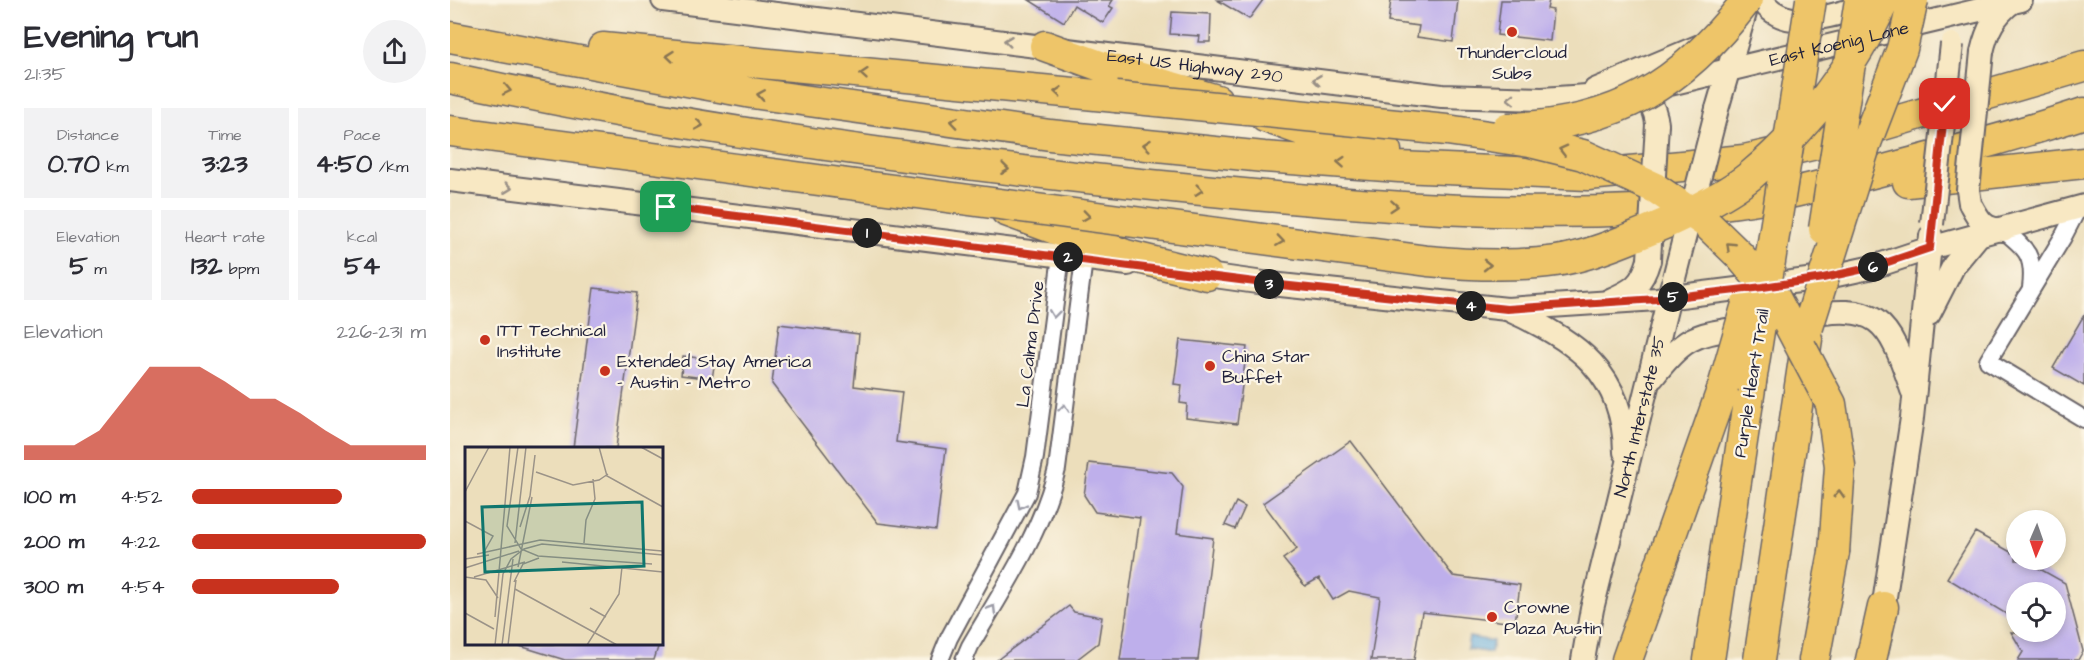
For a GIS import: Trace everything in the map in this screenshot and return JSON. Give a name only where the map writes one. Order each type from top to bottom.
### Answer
[{"type":"highway","points":[[1447,130],[1557,124],[1615,109],[1659,86],[1685,68],[1717,39],[1747,0]]},
{"type":"highway","points":[[1627,660],[1737,385],[1783,177],[1811,0]]},
{"type":"highway","points":[[1759,660],[1860,0]]},
{"type":"highway","points":[[450,129],[1428,261],[1485,266],[1556,261],[1607,248],[1674,221],[1749,177],[1806,122],[1835,85],[1875,21],[1884,0]]},
{"type":"highway","points":[[1809,327],[1867,140],[1902,49],[1913,0]]},
{"type":"highway","points":[[450,27],[678,57],[1447,130],[1530,142],[1583,155],[1655,188],[1706,223],[1739,255],[1774,296],[1831,404],[1840,466],[1834,552],[1814,660]]},
{"type":"highway","points":[[450,37],[752,93],[1050,135],[1264,157],[1588,175],[1744,160],[1821,143],[2020,87],[2084,66]]},
{"type":"highway","points":[[1045,46],[1106,68],[1198,94],[1310,133],[1409,156],[1526,173]]},
{"type":"highway","points":[[450,78],[558,100],[823,144],[1044,174],[1387,206],[1526,213],[1591,213],[1725,204],[1818,187],[2018,135],[2084,113]]},
{"type":"highway","points":[[823,144],[1126,255],[1207,275]]},
{"type":"highway","points":[[1818,187],[1888,185],[2084,163]]},
{"type":"highway","name":"Purple Heart Trail","points":[[1709,660],[1737,385]]},
{"type":"highway","points":[[1870,660],[1883,607]]},
{"type":"main road","name":"North Interstate 35","points":[[1583,660],[1592,609],[1650,381],[1671,288],[1726,71],[1747,0]]},
{"type":"main road","points":[[1581,97],[1716,41],[1736,20],[1747,0]]},
{"type":"main road","points":[[1762,0],[1778,14],[1793,20],[1806,20],[1889,0]]},
{"type":"main road","name":"East US Highway 290","points":[[673,1],[1442,96],[1542,99],[1632,93],[1726,71]]},
{"type":"main road","points":[[2003,230],[1989,229],[1980,222],[1970,203],[1968,190],[1982,52],[1986,33],[1997,14],[2016,1]]},
{"type":"main road","name":"East Koenig Lane","points":[[1726,71],[1955,8],[2016,1]]},
{"type":"main road","points":[[1876,660],[1915,397],[1955,8]]},
{"type":"main road","points":[[1604,303],[1633,290],[1645,274],[1648,260],[1657,124],[1655,111],[1647,98],[1632,93]]},
{"type":"main road","points":[[450,180],[1207,275],[1507,309],[1604,303],[1671,288],[1823,278],[1873,267],[1930,248],[2081,207]]},
{"type":"main road","points":[[1922,326],[1954,266],[1978,236]]},
{"type":"main road","points":[[1507,309],[1565,338],[1586,355],[1603,374],[1614,394],[1622,422],[1625,476]]},
{"type":"main road","points":[[1650,381],[1679,346],[1694,336],[1836,310],[1858,313],[1876,320],[1890,332],[1915,397]]},
{"type":"street","points":[[2081,207],[1988,361],[2084,419]]},
{"type":"street","points":[[2003,230],[2024,247],[2031,258],[2033,270],[2030,291]]},
{"type":"street","name":"La Calma Drive","points":[[940,660],[949,638],[1027,493],[1037,438],[1061,256]]},
{"type":"street","points":[[964,660],[1019,562],[1052,491],[1061,439],[1083,259]]},
{"type":"street","points":[[1037,438],[1061,439]]},
{"type":"street","points":[[994,556],[1019,562]]},
{"type":"water","points":[[1469,637],[1493,641],[1491,653],[1467,649]]},
{"type":"building","points":[[1029,0],[1113,0],[1109,6],[1113,8],[1103,23],[1074,5],[1064,22]]},
{"type":"building","points":[[1217,0],[1263,0],[1249,19]]},
{"type":"building","points":[[1391,0],[1458,0],[1453,42],[1417,37],[1419,26],[1388,22]]},
{"type":"building","points":[[1501,0],[1549,0],[1547,9],[1553,10],[1550,41],[1497,35]]},
{"type":"building","points":[[1172,12],[1211,14],[1210,42],[1199,42],[1200,36],[1170,34]]},
{"type":"building","name":"Extended Stay America - Austin - Metro","points":[[594,288],[637,293],[616,447],[573,447]]},
{"type":"building","points":[[2084,315],[2084,386],[2053,368]]},
{"type":"building","points":[[779,324],[859,334],[854,386],[902,392],[896,442],[946,449],[936,530],[878,523],[772,384]]},
{"type":"building","name":"China Star Buffet","points":[[1180,340],[1247,347],[1237,424],[1186,418],[1187,404],[1180,403],[1182,385],[1174,384]]},
{"type":"building","points":[[683,356],[715,360],[712,379],[681,375]]},
{"type":"building","points":[[1351,441],[1453,576],[1520,585],[1515,623],[1422,612],[1414,660],[1371,660],[1380,597],[1349,591],[1333,600],[1319,578],[1305,586],[1283,559],[1297,549],[1263,503]]},
{"type":"building","points":[[1089,463],[1172,473],[1183,487],[1177,533],[1213,538],[1198,660],[1120,660],[1140,518],[1095,512],[1084,495]]},
{"type":"building","points":[[1236,502],[1245,507],[1235,529],[1225,525]]},
{"type":"building","points":[[1975,532],[2006,549],[2006,570],[2042,570],[2063,582],[2006,582],[2006,614],[1947,578]]},
{"type":"building","points":[[2066,587],[2083,651],[2078,660],[2018,660],[2023,652],[2017,642],[2066,642]]},
{"type":"building","points":[[1069,606],[1074,612],[1102,617],[1098,643],[1076,660],[997,660]]},
{"type":"building","points":[[659,645],[654,660],[565,660],[520,646]]},
{"type":"place","name":"Thundercloud Subs","points":[[1512,32]]},
{"type":"place","name":"ITT Technical Institute","points":[[485,340]]},
{"type":"place","name":"China Star Buffet","points":[[1210,366]]},
{"type":"place","name":"Extended Stay America - Austin - Metro","points":[[605,371]]},
{"type":"place","name":"Crowne Plaza Austin","points":[[1492,617]]},
{"type":"route","points":[[666,207],[1271,284],[1507,309],[1657,299],[1823,278],[1873,267],[1930,248],[1945,104]]}]
